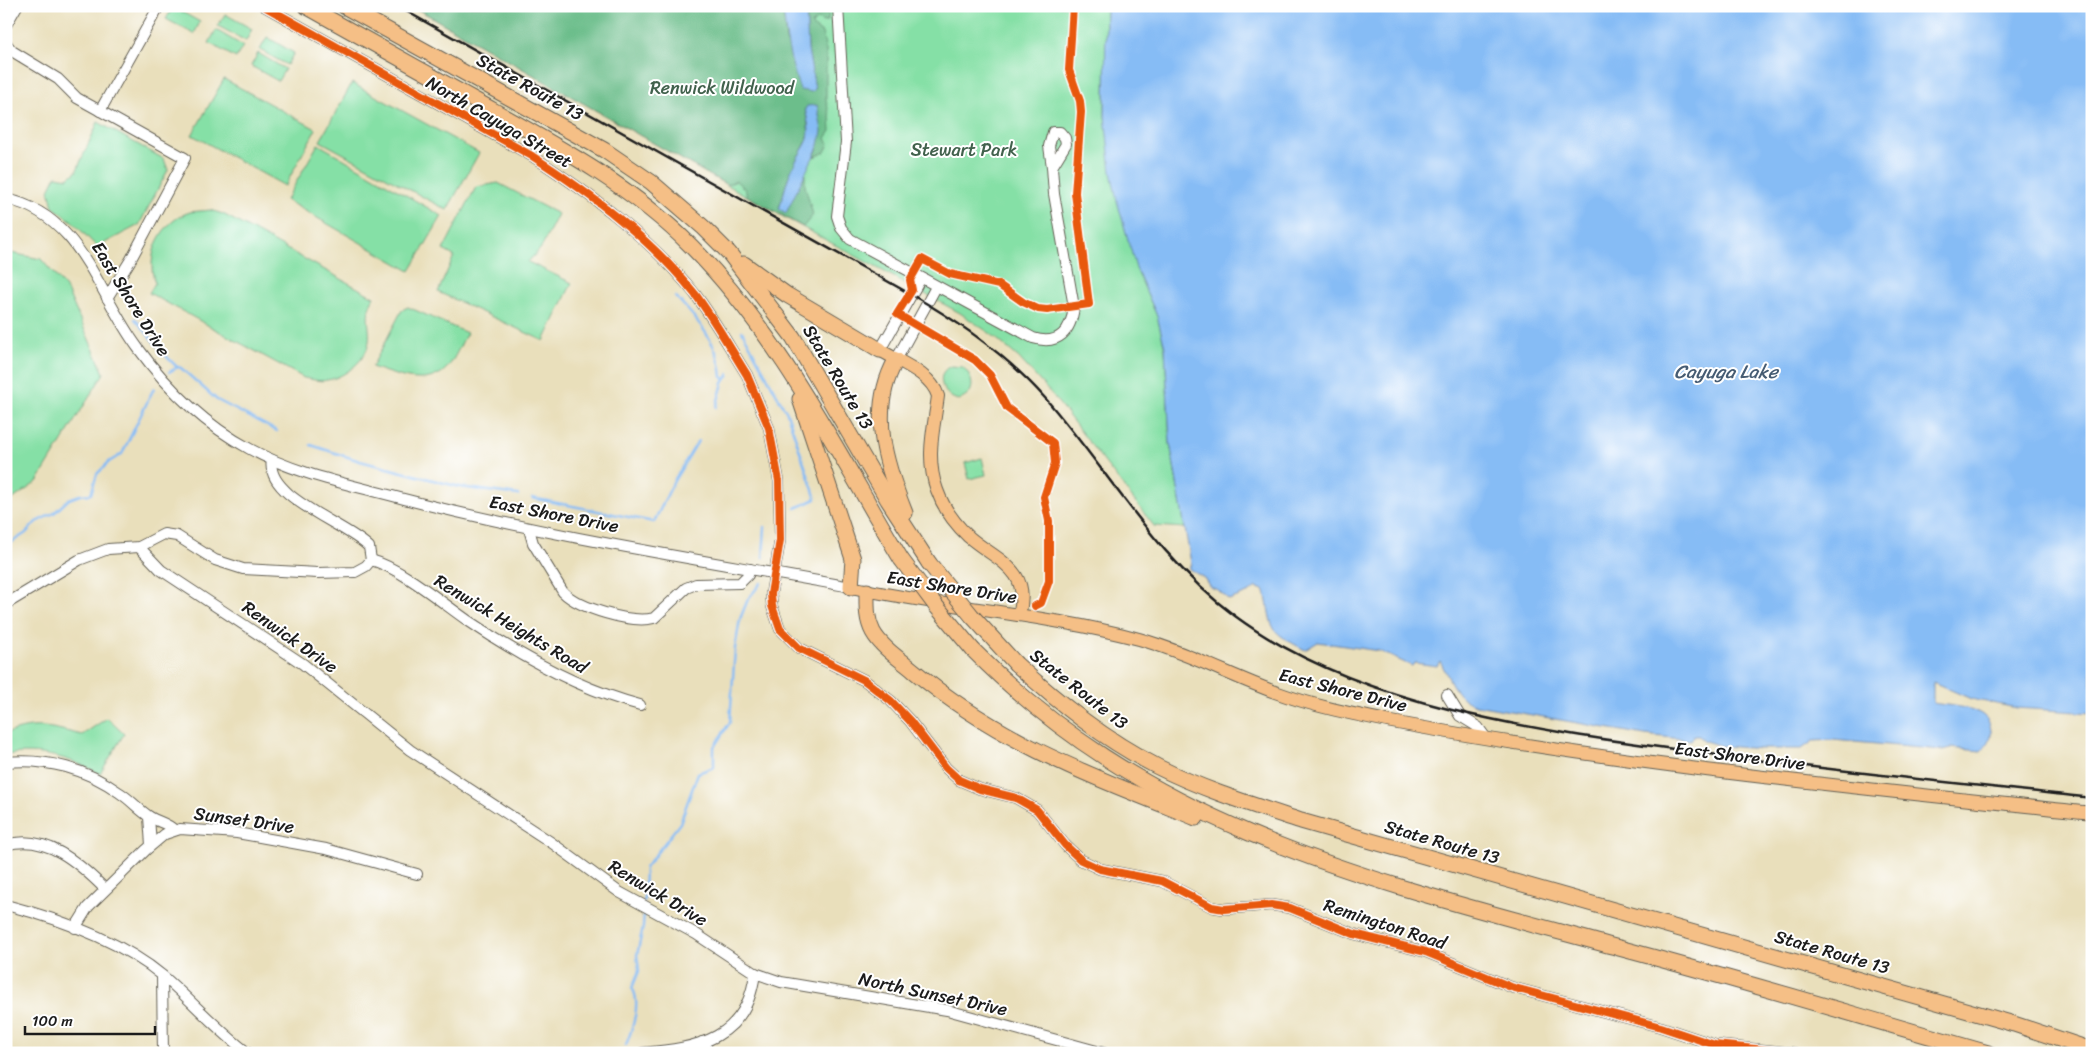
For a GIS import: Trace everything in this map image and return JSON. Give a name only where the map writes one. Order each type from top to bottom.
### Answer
[{"type":"highway","points":[[306,6],[543,138],[626,191],[675,230],[710,266],[745,309],[789,370],[901,559],[936,606],[973,650],[1015,692],[1067,733],[1105,759],[1194,807],[1262,840]]},
{"type":"highway","name":"State Route 13","points":[[344,6],[619,159],[675,203],[728,253],[793,337],[888,500],[929,563],[972,616],[1016,664],[1071,712],[1123,748],[1167,771],[1235,799],[1302,821],[2014,1024],[2092,1050]]},
{"type":"highway","points":[[728,253],[787,295],[880,350]]},
{"type":"highway","points":[[896,360],[884,390],[881,437],[892,481],[918,544]]},
{"type":"highway","points":[[789,370],[824,468],[853,559],[851,587]]},
{"type":"highway","points":[[868,591],[869,622],[879,640],[931,685],[987,724],[1058,762],[1220,828],[1262,840],[1327,864],[1405,889],[1640,953],[1988,1053]]},
{"type":"main road","points":[[880,350],[932,383],[938,396],[930,454],[936,490],[962,530],[1001,560],[1017,577],[1022,592],[1019,615]]},
{"type":"main road","name":"East Shore Drive","points":[[851,587],[1019,615],[1156,644],[1276,692],[1309,703],[1375,718],[1486,738],[1684,768],[2092,813]]},
{"type":"street","points":[[6,25],[17,6]]},
{"type":"street","points":[[100,112],[159,6]]},
{"type":"street","name":"North Cayuga Street","points":[[264,6],[532,156],[571,181],[633,231],[695,295],[747,374],[769,428],[779,481],[778,562],[774,573]]},
{"type":"street","points":[[838,6],[846,142],[837,210],[838,224],[850,239],[1032,338],[1048,341],[1060,336],[1072,320],[1074,306],[1054,194],[1052,166]]},
{"type":"street","points":[[6,43],[12,51],[58,79],[77,98],[185,158],[130,261],[107,298]]},
{"type":"street","name":"East Shore Drive","points":[[6,199],[40,212],[62,228],[83,255],[136,346],[181,398],[231,438],[272,460],[352,485],[529,529],[851,587]]},
{"type":"street","points":[[880,350],[921,278]]},
{"type":"street","points":[[896,360],[936,287]]},
{"type":"street","points":[[6,604],[79,560],[108,549],[139,547],[158,536],[171,534],[182,538],[215,560],[243,569],[318,573],[355,572],[362,569],[371,560],[371,552],[364,542],[305,506],[277,483],[270,468],[272,460]]},
{"type":"street","points":[[529,529],[533,543],[563,592],[570,598],[585,606],[635,619],[654,618],[686,588],[696,584],[740,583],[746,579],[750,569]]},
{"type":"street","name":"Renwick Drive","points":[[139,547],[161,570],[303,664],[410,750],[552,843],[632,900],[696,934],[755,973]]},
{"type":"street","name":"Renwick Heights Road","points":[[371,560],[392,569],[475,625],[560,675],[601,694],[640,705]]},
{"type":"street","name":"Remington Road","points":[[774,573],[772,606],[780,629],[786,638],[799,648],[850,672],[878,690],[910,721],[952,774],[968,785],[1026,802],[1046,819],[1072,853],[1089,864],[1100,869],[1162,881],[1212,907],[1224,909],[1272,905],[1290,908],[1354,934],[1426,952],[1529,993],[1661,1027],[1715,1045],[1795,1053]]},
{"type":"street","points":[[1447,695],[1460,716],[1478,727],[1486,738]]},
{"type":"street","points":[[6,762],[47,762],[84,773],[119,792],[149,817],[167,824],[174,830]]},
{"type":"street","points":[[149,817],[151,845]]},
{"type":"street","name":"Sunset Drive","points":[[75,928],[84,912],[105,889],[151,845],[174,830],[208,829],[282,841],[342,852],[417,874]]},
{"type":"street","points":[[6,845],[24,842],[59,851],[73,859],[105,889]]},
{"type":"street","points":[[6,905],[75,928],[114,944],[162,976],[248,1053]]},
{"type":"street","points":[[642,1053],[702,1042],[731,1027],[742,1016],[751,994],[755,973]]},
{"type":"street","name":"North Sunset Drive","points":[[755,973],[781,982],[947,1010],[1104,1053]]},
{"type":"street","points":[[162,976],[163,1053]]},
{"type":"street","points":[[702,1042],[710,1053]]},
{"type":"green space","name":"Stewart Park","points":[[412,6],[1106,6],[1105,116],[1136,268],[1157,316],[1165,348],[1170,443],[1185,528],[1154,526],[1054,397],[1019,358],[991,334],[960,313],[780,215]]},
{"type":"green space","name":"Renwick Wildwood","points":[[412,6],[783,6],[786,41],[815,89],[808,50],[806,6],[829,6],[828,21],[823,22],[818,19],[811,25],[822,33],[826,50],[826,101],[831,131],[826,138],[829,144],[825,152],[814,157],[819,145],[805,109],[808,129],[807,141],[791,172],[779,208],[786,212],[805,173],[805,186],[813,215],[803,227],[747,196],[745,189],[736,181],[727,185]]},
{"type":"green space","points":[[173,7],[200,22],[194,34],[166,19]]},
{"type":"green space","points":[[225,14],[252,29],[246,41],[218,26]]},
{"type":"green space","points":[[216,30],[243,46],[236,58],[209,43]]},
{"type":"green space","points":[[267,37],[294,53],[287,65],[260,50]]},
{"type":"green space","points":[[258,53],[285,69],[278,81],[251,66]]},
{"type":"green space","points":[[224,79],[316,129],[285,186],[192,135]]},
{"type":"green space","points":[[352,83],[479,153],[447,210],[320,141]]},
{"type":"green space","points":[[98,122],[164,159],[168,170],[139,225],[97,247],[72,221],[53,207],[49,190],[56,176],[68,178],[76,172]]},
{"type":"green space","points":[[318,144],[442,216],[410,271],[286,200]]},
{"type":"green space","points":[[498,183],[558,214],[541,248],[528,262],[572,283],[544,341],[438,292],[454,256],[443,250],[476,187]]},
{"type":"green space","points":[[210,210],[223,214],[374,297],[368,317],[368,346],[362,358],[352,368],[333,379],[321,381],[304,378],[149,293],[155,283],[152,272],[154,251],[164,231],[180,216],[190,212]]},
{"type":"green space","points":[[6,252],[41,259],[66,288],[104,373],[37,482],[6,504]]},
{"type":"green space","points":[[408,307],[467,333],[447,368],[430,378],[411,378],[372,367],[402,310]]},
{"type":"green space","points":[[951,366],[963,367],[970,376],[971,390],[969,394],[959,400],[948,395],[942,385],[942,374]]},
{"type":"green space","points":[[982,458],[986,475],[969,479],[965,463]]},
{"type":"green space","points":[[107,718],[124,734],[100,774],[78,763],[54,756],[30,753],[6,755],[6,734],[16,730],[44,727],[82,735]]},
{"type":"water","points":[[783,6],[806,6],[808,49],[815,89],[812,92],[800,90],[796,80],[788,49]]},
{"type":"water","name":"Cayuga Lake","points":[[1106,6],[2092,6],[2092,713],[2017,708],[1971,699],[1933,682],[1933,703],[1969,709],[1984,716],[1989,722],[1991,737],[1981,751],[1950,748],[1942,750],[1833,740],[1813,741],[1802,749],[1761,749],[1722,746],[1705,741],[1699,736],[1694,736],[1691,740],[1645,735],[1476,705],[1458,693],[1440,661],[1437,666],[1415,663],[1412,666],[1379,651],[1318,642],[1305,650],[1284,638],[1274,628],[1269,614],[1265,591],[1256,587],[1250,592],[1229,600],[1218,590],[1210,587],[1204,578],[1189,569],[1191,563],[1170,443],[1165,348],[1157,316],[1136,268],[1117,201],[1111,172],[1105,116]]},
{"type":"water","points":[[817,105],[822,131],[819,145],[786,213],[779,209],[791,172],[809,135],[805,109],[807,106]]},
{"type":"waterway","points":[[676,297],[692,314],[712,343],[717,354],[722,377],[725,379]]},
{"type":"waterway","points":[[135,319],[161,350]]},
{"type":"waterway","points":[[742,331],[787,413],[816,499],[796,508]]},
{"type":"waterway","points":[[166,356],[177,367]]},
{"type":"waterway","points":[[169,372],[178,367],[181,368],[217,400],[277,431]]},
{"type":"waterway","points":[[716,407],[723,383],[729,374]]},
{"type":"waterway","points":[[6,546],[26,533],[36,522],[54,513],[69,499],[91,494],[97,474],[109,462],[122,454],[154,388]]},
{"type":"waterway","points":[[532,498],[654,522],[675,479],[698,441]]},
{"type":"waterway","points":[[311,445],[360,461],[460,487],[518,495]]},
{"type":"waterway","points":[[763,557],[765,527]]},
{"type":"waterway","points":[[644,901],[645,868],[680,823],[698,773],[714,767],[714,747],[730,722],[735,648],[740,619],[748,599],[761,583]]},
{"type":"waterway","points":[[626,1045],[636,1008],[635,994],[632,988],[639,971],[637,955],[643,927],[644,909]]},
{"type":"railway","points":[[397,6],[912,295],[983,341],[1015,368],[1045,398],[1157,541],[1207,593],[1235,616],[1284,647],[1337,673],[1393,693],[1452,710],[1572,734],[1790,764],[2092,798]]},
{"type":"cycle path","points":[[264,6],[532,156],[598,202],[639,236],[678,274],[709,313],[747,375],[769,428],[779,481],[780,540],[771,594],[772,606],[780,629],[799,648],[864,680],[891,701],[910,721],[946,768],[959,780],[980,789],[1016,798],[1037,810],[1065,845],[1081,860],[1100,869],[1162,881],[1212,907],[1224,909],[1271,905],[1290,908],[1354,934],[1426,952],[1511,987],[1661,1027],[1715,1045],[1795,1053]]},
{"type":"cycle path","points":[[1035,606],[1041,603],[1049,581],[1049,521],[1044,497],[1055,463],[1053,443],[1007,408],[990,375],[975,360],[897,314],[912,290],[910,280],[922,259],[950,274],[999,285],[1023,302],[1038,309],[1047,310],[1089,304],[1075,193],[1081,112],[1080,101],[1069,70],[1073,6]]}]
